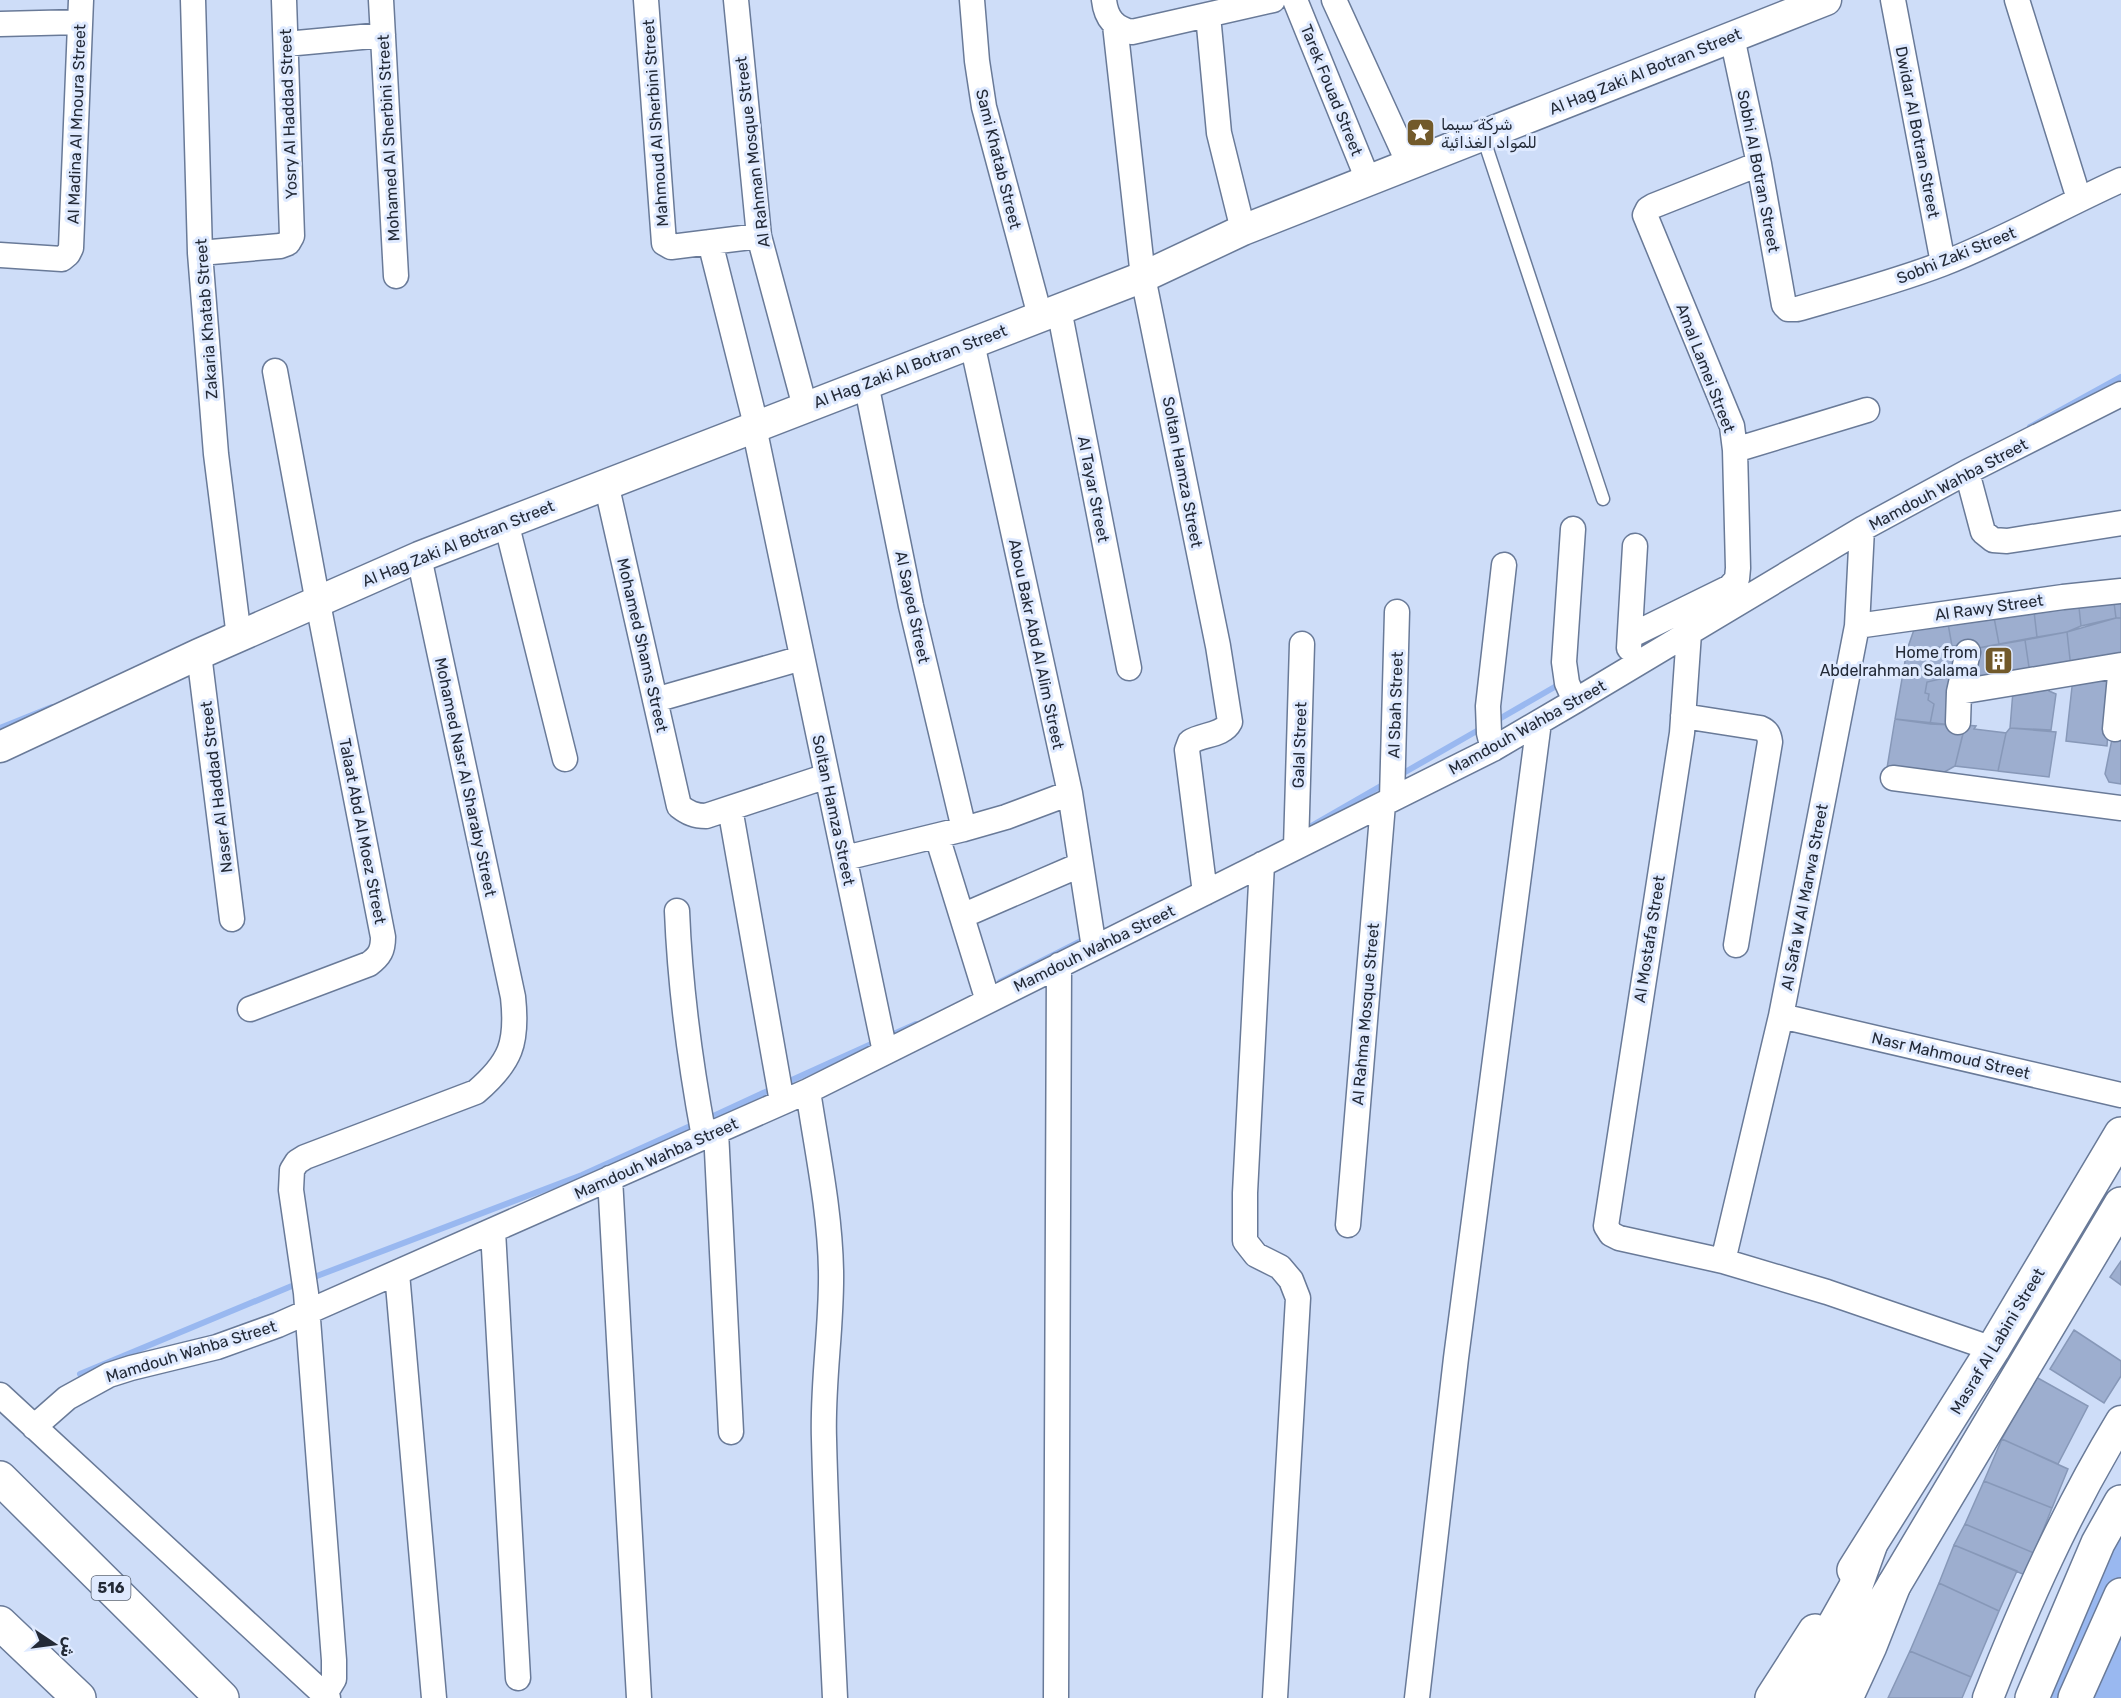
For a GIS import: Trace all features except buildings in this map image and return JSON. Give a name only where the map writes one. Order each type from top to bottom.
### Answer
[{"type":"main road","name":"Masraf Al Labini Street","points":[[1870,1546],[1993,1349],[2121,1134]]},
{"type":"main road","points":[[1826,1698],[2121,1204]]},
{"type":"main road","name":"516","points":[[0,1478],[222,1698]]},
{"type":"main road","points":[[2032,1698],[2098,1543],[2121,1502]]},
{"type":"main road","points":[[1772,1698],[1870,1546]]},
{"type":"main road","points":[[1792,1698],[1855,1588],[1870,1546]]},
{"type":"main road","points":[[1846,1698],[1894,1585]]},
{"type":"main road","points":[[2075,1698],[2121,1595]]},
{"type":"main road","points":[[0,1623],[79,1698]]},
{"type":"street","name":"Zakaria Khatab Street","points":[[193,0],[200,254],[216,454],[239,637]]},
{"type":"street","name":"Yosry Al Haddad Street","points":[[200,254],[280,246],[288,243],[292,236],[284,0]]},
{"type":"street","name":"Mohamed Al Sherbini Street","points":[[381,0],[396,276]]},
{"type":"street","name":"Mahmoud Al Sherbini Street","points":[[646,0],[663,239],[666,246],[671,247],[710,242]]},
{"type":"street","name":"Al Rahman Mosque Street","points":[[736,0],[759,236],[805,407]]},
{"type":"street","name":"Sami Khatab Street","points":[[972,0],[976,61],[984,107],[1050,313]]},
{"type":"street","points":[[1108,12],[1132,32],[1221,8],[1272,0]]},
{"type":"street","name":"Tarek Fouad Street","points":[[1295,0],[1368,180]]},
{"type":"street","points":[[1334,0],[1409,164]]},
{"type":"street","name":"Al Hag Zaki Al Botran Street","points":[[0,747],[199,654],[318,603],[419,556],[1143,277],[1243,230],[1826,0]]},
{"type":"street","name":"Dwidar Al Botran Street","points":[[1893,0],[1943,263]]},
{"type":"street","points":[[2017,0],[2079,199]]},
{"type":"street","points":[[1221,8],[1219,133],[1243,230]]},
{"type":"street","points":[[0,24],[80,11]]},
{"type":"street","name":"Al Madina Al Mnoura Street","points":[[0,255],[62,259],[71,248],[80,11]]},
{"type":"street","name":"Soltan Hamza Street","points":[[1108,12],[1143,277],[1218,646],[1230,722],[1227,728],[1190,742],[1187,750],[1205,893]]},
{"type":"street","points":[[286,44],[383,35]]},
{"type":"street","name":"Sobhi Al Botran Street","points":[[1732,37],[1759,164],[1785,305]]},
{"type":"street","name":"Amal Lamei Street","points":[[1630,636],[1725,590],[1737,579],[1738,568],[1735,450],[1732,426],[1645,215],[1653,206],[1759,164]]},
{"type":"street","name":"Sobhi Zaki Street","points":[[1785,305],[1788,309],[1797,309],[1867,289],[1943,263],[2012,233],[2121,180]]},
{"type":"street","points":[[710,242],[759,236]]},
{"type":"street","name":"Soltan Hamza Street","points":[[710,242],[755,426],[883,1042]]},
{"type":"street","name":"Al Tayar Street","points":[[1050,313],[1129,668]]},
{"type":"street","name":"Abou Bakr Abd Al Alim Street","points":[[972,343],[1070,793],[1092,940]]},
{"type":"street","points":[[275,371],[318,603]]},
{"type":"street","name":"Al Sayed Street","points":[[866,383],[911,606],[964,829]]},
{"type":"street","name":"Mamdouh Wahba Street","points":[[34,1426],[67,1398],[109,1375],[248,1337],[307,1303],[397,1273],[610,1178],[705,1126],[780,1090],[808,1090],[883,1042],[986,993],[1059,965],[1092,940],[1205,893],[1262,864],[1297,835],[1389,797],[1491,741],[1539,722],[1862,529],[1967,472],[2121,394]]},
{"type":"street","points":[[1735,450],[1867,410]]},
{"type":"street","points":[[1967,472],[1983,532],[1993,540],[2007,541],[2121,523]]},
{"type":"street","name":"Mohamed Shams Street","points":[[606,483],[679,806],[696,816],[706,816],[730,808]]},
{"type":"street","points":[[506,522],[565,759]]},
{"type":"street","points":[[1573,529],[1564,662],[1566,683],[1575,701]]},
{"type":"street","name":"Al Safa W Al Marwa Street","points":[[1723,1261],[1780,1016],[1857,626],[1862,529]]},
{"type":"street","points":[[1628,669],[1635,546]]},
{"type":"street","name":"Mohamed Nasr Al Sharaby Street","points":[[307,1303],[291,1190],[292,1170],[297,1162],[305,1156],[477,1092],[497,1074],[511,1051],[516,1024],[513,997],[419,556]]},
{"type":"street","points":[[1491,741],[1488,706],[1504,565]]},
{"type":"street","name":"Al Rawy Street","points":[[1857,626],[2121,591]]},
{"type":"street","name":"Talaat Abd Al Moez Street","points":[[249,1009],[369,964],[378,957],[383,948],[383,937],[318,603]]},
{"type":"street","name":"Al Sbah Street","points":[[1389,797],[1393,760],[1397,612]]},
{"type":"street","name":"Al Mostafa Street","points":[[1689,633],[1683,716],[1606,1226],[1611,1234],[1619,1238],[1723,1261]]},
{"type":"street","name":"Galal Street","points":[[1297,835],[1302,644]]},
{"type":"street","points":[[1958,722],[1959,692],[1968,652]]},
{"type":"street","name":"Naser Al Haddad Street","points":[[199,654],[232,919]]},
{"type":"street","points":[[655,700],[802,658]]},
{"type":"street","points":[[1959,692],[2121,665],[2115,729]]},
{"type":"street","points":[[1683,716],[1760,728],[1769,736],[1770,742],[1736,945]]},
{"type":"street","points":[[1417,1698],[1456,1358],[1539,722]]},
{"type":"street","points":[[780,1090],[730,808],[827,776]]},
{"type":"street","points":[[1893,777],[2121,808]]},
{"type":"street","points":[[845,858],[1006,817],[1070,793]]},
{"type":"street","name":"Al Rahma Mosque Street","points":[[1348,1225],[1389,797]]},
{"type":"street","points":[[937,836],[986,993]]},
{"type":"street","points":[[1262,864],[1245,1193],[1245,1241],[1256,1255],[1280,1267],[1291,1281],[1298,1298],[1275,1698]]},
{"type":"street","points":[[962,916],[1080,866]]},
{"type":"street","points":[[678,911],[685,1021],[705,1126],[731,1432]]},
{"type":"street","points":[[1056,1698],[1059,965]]},
{"type":"street","name":"Nasr Mahmoud Street","points":[[1780,1016],[2121,1095]]},
{"type":"street","points":[[808,1090],[828,1229],[831,1268],[831,1306],[823,1436],[834,1698]]},
{"type":"street","points":[[610,1178],[639,1698]]},
{"type":"street","points":[[493,1231],[518,1678]]},
{"type":"street","points":[[1723,1261],[1827,1292],[1993,1349]]},
{"type":"street","points":[[397,1273],[434,1698]]},
{"type":"street","points":[[0,1395],[326,1696],[334,1679],[335,1670],[307,1303]]},
{"type":"street","points":[[1988,1698],[2044,1562],[2121,1421]]},
{"type":"lane","points":[[1483,135],[1603,499]]},
{"type":"water","points":[[2121,1520],[2121,1698],[2047,1698]]},
{"type":"waterway","points":[[2030,427],[2121,377]]},
{"type":"waterway","points":[[1494,722],[1558,685]]},
{"type":"waterway","points":[[0,728],[52,707]]},
{"type":"waterway","points":[[1400,775],[1482,728]]},
{"type":"waterway","points":[[1306,829],[1386,783]]},
{"type":"waterway","points":[[1000,982],[1087,938]]},
{"type":"waterway","points":[[887,1037],[916,1024]]},
{"type":"waterway","points":[[783,1084],[878,1041]]},
{"type":"waterway","points":[[707,1119],[774,1088]]},
{"type":"waterway","points":[[309,1279],[582,1175],[697,1123]]},
{"type":"waterway","points":[[80,1374],[299,1283]]},
{"type":"place","name":"شركة سيما للمواد الغذائية","points":[[1420,133]]},
{"type":"place","name":"Home from Abdelrahman Salama","points":[[1999,661]]}]
